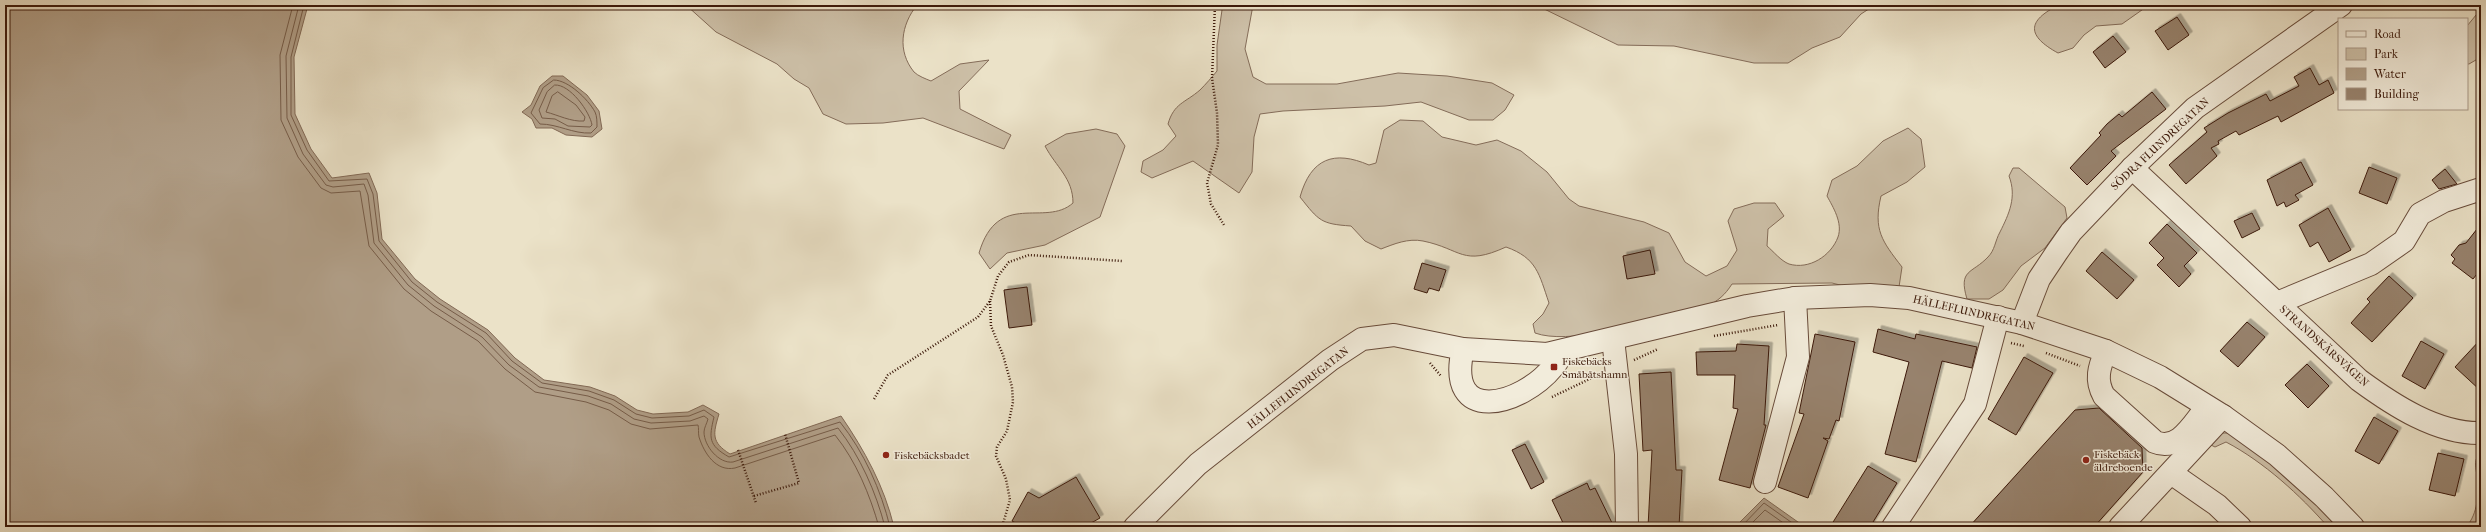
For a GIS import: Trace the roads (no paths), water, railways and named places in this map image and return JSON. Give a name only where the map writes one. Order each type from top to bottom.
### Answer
[{"type":"street","name":"SÖDRA FLUNDREGATAN","points":[[2022,322],[2039,280],[2071,232],[2132,168],[2195,108],[2341,5]]},
{"type":"street","name":"STRANDSKÄRSVÄGEN","points":[[2132,168],[2372,390],[2430,422],[2449,429],[2481,433]]},
{"type":"street","name":"STRANDSKÄRSVÄGEN","points":[[2278,303],[2353,273],[2384,257],[2404,241],[2420,214],[2444,202],[2481,189]]},
{"type":"street","name":"HÄLLEFLUNDREGATAN","points":[[1135,527],[1198,464],[1330,360],[1362,339],[1394,335],[1463,348],[1532,354],[1563,351],[1747,306],[1795,298],[1863,295],[1909,298],[2022,322],[2106,351],[2171,382],[2278,455],[2324,497],[2353,527]]},
{"type":"street","points":[[1765,482],[1798,357],[1795,298]]},
{"type":"street","points":[[1892,527],[1975,404],[1998,317]]},
{"type":"street","points":[[1613,339],[1626,454],[1627,527]]},
{"type":"street","points":[[1463,348],[1460,362],[1460,380],[1466,392],[1476,400],[1494,403],[1518,394],[1536,383],[1554,367],[1563,351]]},
{"type":"street","points":[[2106,351],[2098,372],[2099,389],[2104,396],[2155,442],[2164,446],[2172,444],[2215,411]]},
{"type":"street","points":[[2120,527],[2171,473],[2215,411]]},
{"type":"street","points":[[2171,473],[2217,505],[2240,527]]},
{"type":"water","points":[[5,5],[308,5],[294,57],[295,114],[311,149],[332,178],[369,173],[377,193],[382,239],[415,279],[440,299],[488,330],[515,358],[544,380],[590,387],[615,396],[637,410],[653,414],[688,412],[703,405],[719,414],[715,437],[719,446],[730,454],[841,416],[873,469],[885,497],[894,527],[5,527]]},
{"type":"water","points":[[552,76],[563,76],[587,95],[599,111],[602,129],[592,137],[566,135],[552,128],[536,128],[532,119],[522,112],[531,105],[540,86]]},
{"type":"water","points":[[1764,498],[1805,527],[1735,527]]},
{"type":"place","name":"Fiskebäcks Småbåtshamn","points":[[1554,367]]},
{"type":"place","name":"Fiskebäcksbadet","points":[[886,455]]},
{"type":"place","name":"Fiskebäck äldreboende","points":[[2086,460]]}]
